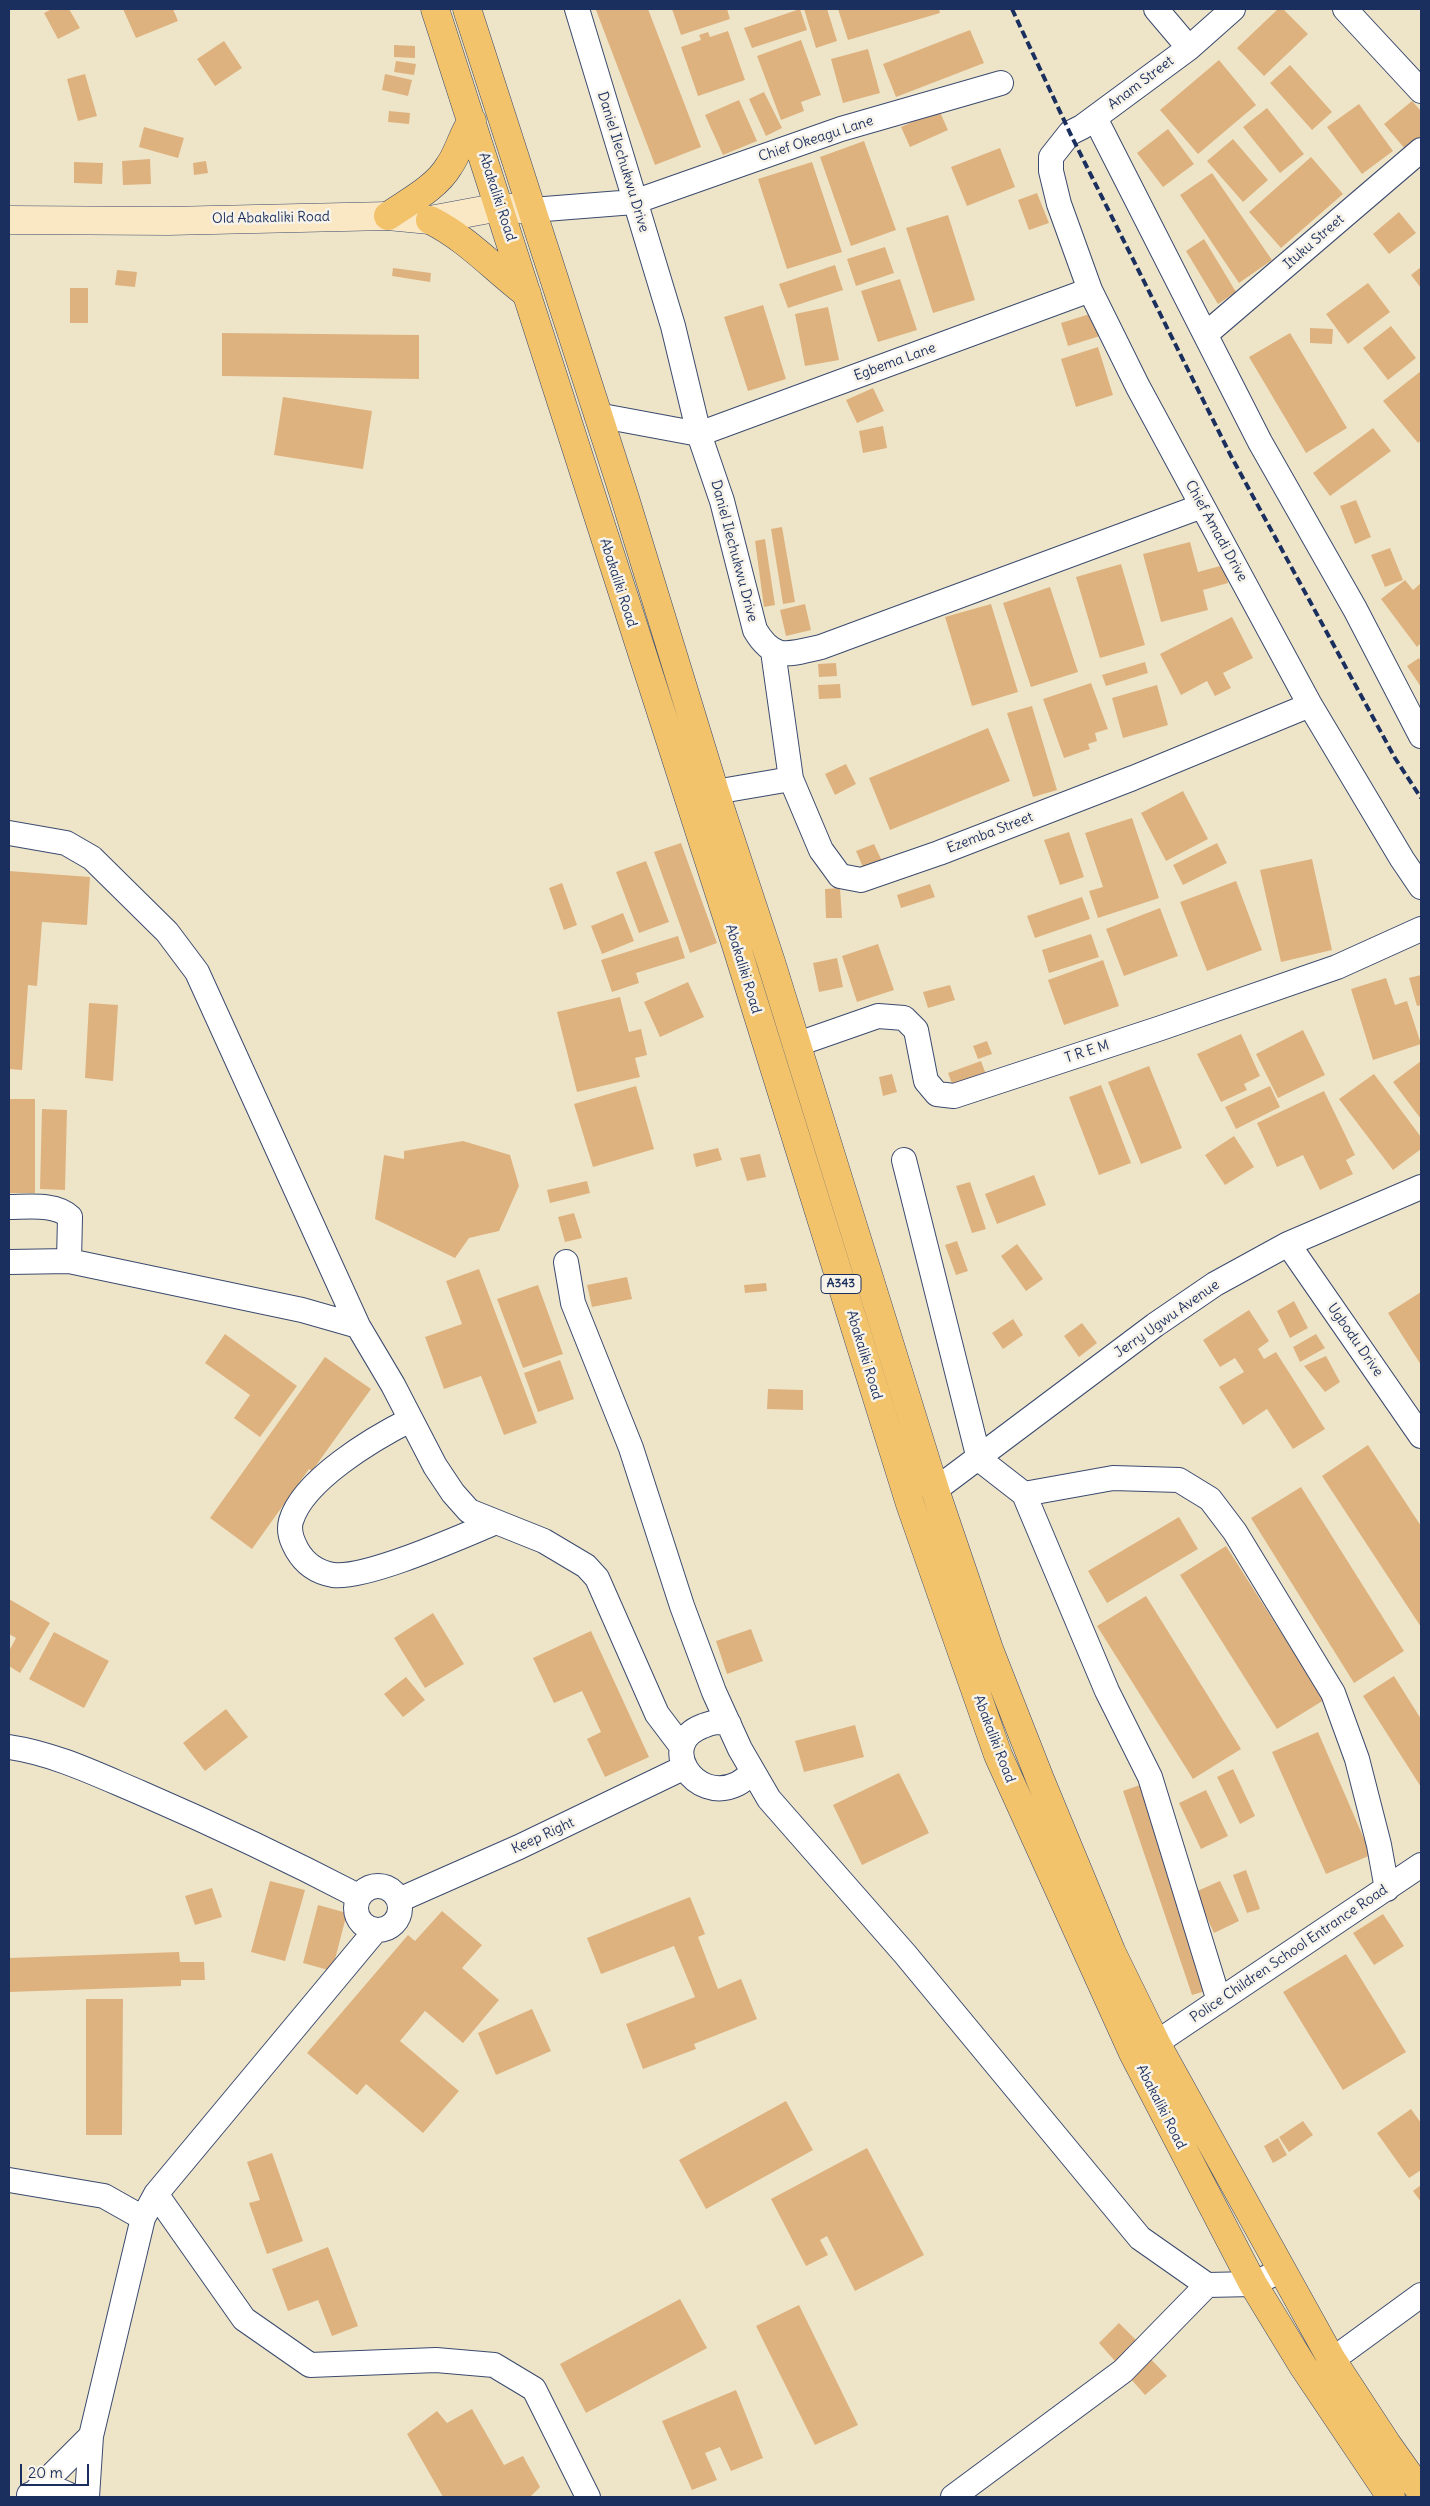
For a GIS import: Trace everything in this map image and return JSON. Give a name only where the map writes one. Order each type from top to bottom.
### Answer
[{"type":"highway","name":"Abakaliki Road","points":[[435,9],[736,945],[910,1504],[998,1755],[1133,2053],[1253,2284],[1303,2366],[1391,2497]]},
{"type":"highway","name":"Abakaliki Road","points":[[467,9],[634,526],[715,792],[771,962],[795,1045],[896,1358],[935,1490],[989,1649],[1112,1953],[1156,2043],[1332,2360],[1421,2492]]},
{"type":"highway","points":[[388,216],[419,194],[448,168],[464,132],[472,120]]},
{"type":"highway","points":[[430,220],[461,238],[507,279],[528,294]]},
{"type":"main road","name":"Old Abakaliki Road","points":[[9,220],[168,221],[388,216],[430,220],[500,207],[532,210]]},
{"type":"street","name":"Daniel Ilechukwu Drive","points":[[577,9],[673,326],[699,434],[722,501],[755,630],[761,641],[773,651]]},
{"type":"street","points":[[1156,9],[1189,48]]},
{"type":"street","name":"Anam Street","points":[[1051,157],[1070,133],[1095,118],[1189,48],[1233,9]]},
{"type":"street","points":[[1345,9],[1421,91]]},
{"type":"street","name":"Chief Okeagu Lane","points":[[532,210],[634,202],[842,130],[1001,83]]},
{"type":"street","points":[[1095,118],[1260,442],[1355,609],[1421,736]]},
{"type":"street","name":"Ituku Street","points":[[1206,334],[1421,150]]},
{"type":"street","name":"Chief Amadi Drive","points":[[1051,157],[1051,172],[1060,204],[1090,290],[1138,388],[1310,705],[1402,859],[1421,887]]},
{"type":"street","name":"Egbema Lane","points":[[699,434],[1090,290]]},
{"type":"street","points":[[597,415],[699,434]]},
{"type":"street","points":[[773,651],[785,655],[821,647],[1202,506]]},
{"type":"street","name":"Ezemba Street","points":[[773,651],[790,779],[821,850],[840,876],[861,880],[939,853],[1124,782],[1310,705]]},
{"type":"street","points":[[715,792],[790,779]]},
{"type":"street","points":[[9,834],[66,843],[92,858],[168,932],[197,972],[358,1326],[453,1493],[469,1511],[558,1549],[586,1566],[597,1578],[657,1714],[698,1782],[711,1788],[724,1788],[737,1784],[753,1772]]},
{"type":"street","name":"T R E M","points":[[795,1045],[878,1016],[904,1018],[916,1030],[926,1081],[937,1094],[954,1096],[1161,1028],[1337,966],[1421,929]]},
{"type":"street","points":[[904,1160],[979,1459],[1024,1494],[1107,1691],[1150,1777],[1219,2001]]},
{"type":"street","name":"Jerry Ugwu Avenue","points":[[935,1490],[959,1470],[979,1459],[1155,1325],[1215,1284],[1288,1244],[1421,1187]]},
{"type":"street","points":[[9,1207],[54,1208],[64,1211],[70,1217],[69,1261]]},
{"type":"street","name":"Ugbodu Drive","points":[[1288,1244],[1421,1436]]},
{"type":"street","points":[[9,1262],[69,1261],[302,1310],[358,1326]]},
{"type":"street","points":[[566,1262],[573,1303],[631,1448],[682,1606],[714,1692],[768,1799],[911,1962],[1140,2238],[1207,2286],[1253,2284],[1282,2270]]},
{"type":"street","points":[[410,1420],[367,1443],[343,1460],[297,1508],[291,1522],[291,1538],[301,1557],[316,1571],[334,1575],[364,1572],[494,1523]]},
{"type":"street","points":[[1024,1494],[1113,1478],[1179,1480],[1210,1499],[1235,1532],[1333,1693],[1357,1759],[1380,1845],[1387,1890]]},
{"type":"street","points":[[684,1757],[687,1736],[698,1727],[714,1722],[729,1724]]},
{"type":"street","points":[[9,1747],[35,1751],[86,1770],[229,1831],[358,1896]]},
{"type":"street","name":"Keep Right","points":[[399,1900],[519,1848],[684,1757]]},
{"type":"street","name":"Police Children School Entrance Road","points":[[1156,2043],[1387,1890],[1421,1865]]},
{"type":"street","points":[[88,2497],[91,2436],[143,2218],[156,2194],[375,1931],[392,1926],[398,1918],[399,1900],[394,1893],[380,1885],[364,1890],[358,1896],[354,1906],[357,1918],[364,1926],[375,1931]]},
{"type":"street","points":[[9,2180],[104,2196],[143,2218]]},
{"type":"street","points":[[156,2194],[244,2319],[310,2365],[436,2360],[494,2365],[534,2389],[588,2497]]},
{"type":"street","points":[[952,2497],[1124,2371],[1207,2286]]},
{"type":"street","points":[[1332,2360],[1421,2295]]},
{"type":"street","points":[[30,2495],[91,2436]]},
{"type":"street","points":[[30,2495],[51,2490],[72,2497]]},
{"type":"building","points":[[52,9],[69,9],[80,28],[58,39],[44,13]]},
{"type":"building","points":[[123,9],[173,9],[178,21],[136,38]]},
{"type":"building","points":[[648,9],[701,147],[655,165],[596,10]]},
{"type":"building","points":[[672,9],[727,9],[730,19],[681,35]]},
{"type":"building","points":[[800,9],[807,30],[752,48],[744,28]]},
{"type":"building","points":[[804,9],[827,9],[837,41],[816,48]]},
{"type":"building","points":[[838,9],[939,9],[940,13],[848,40]]},
{"type":"building","points":[[1278,9],[1283,9],[1308,34],[1264,76],[1237,48]]},
{"type":"building","points":[[970,30],[984,63],[896,97],[883,64]]},
{"type":"building","points":[[728,31],[745,80],[698,96],[681,47],[701,40],[699,35],[708,32],[710,37]]},
{"type":"building","points":[[801,40],[821,95],[801,102],[804,111],[781,120],[757,56]]},
{"type":"building","points":[[224,41],[242,68],[215,86],[197,59]]},
{"type":"building","points":[[394,45],[415,46],[415,58],[394,57]]},
{"type":"building","points":[[868,49],[880,93],[843,103],[831,59]]},
{"type":"building","points":[[1219,60],[1256,105],[1198,154],[1160,110]]},
{"type":"building","points":[[396,61],[416,64],[414,75],[394,72]]},
{"type":"building","points":[[1290,65],[1332,112],[1312,130],[1270,83]]},
{"type":"building","points":[[85,74],[97,116],[78,121],[67,79]]},
{"type":"building","points":[[385,74],[412,80],[408,96],[382,90]]},
{"type":"building","points":[[764,92],[782,128],[766,136],[749,99]]},
{"type":"building","points":[[739,100],[757,141],[723,155],[705,115]]},
{"type":"building","points":[[1412,101],[1421,111],[1421,136],[1405,149],[1384,124]]},
{"type":"building","points":[[1359,104],[1393,151],[1362,174],[1327,127]]},
{"type":"building","points":[[1267,108],[1304,154],[1280,173],[1243,127]]},
{"type":"building","points":[[939,110],[948,130],[910,147],[901,127]]},
{"type":"building","points":[[389,111],[410,113],[409,124],[388,122]]},
{"type":"building","points":[[144,127],[184,138],[178,158],[139,147]]},
{"type":"building","points":[[1168,129],[1194,164],[1163,187],[1137,153]]},
{"type":"building","points":[[1233,139],[1268,180],[1243,202],[1207,161]]},
{"type":"building","points":[[864,141],[896,230],[851,246],[820,157]]},
{"type":"building","points":[[1000,148],[1015,187],[967,206],[951,167]]},
{"type":"building","points":[[1311,157],[1343,194],[1281,248],[1249,212]]},
{"type":"building","points":[[150,159],[151,184],[123,185],[122,161]]},
{"type":"building","points":[[206,161],[208,173],[194,175],[193,163]]},
{"type":"building","points":[[74,162],[103,163],[102,184],[74,183]]},
{"type":"building","points":[[812,162],[842,252],[787,269],[758,179]]},
{"type":"building","points":[[1212,173],[1272,260],[1239,283],[1180,195]]},
{"type":"building","points":[[1037,193],[1049,223],[1029,230],[1018,200]]},
{"type":"building","points":[[1399,212],[1416,233],[1389,254],[1373,234]]},
{"type":"building","points":[[948,215],[975,300],[933,313],[906,228]]},
{"type":"building","points":[[1204,239],[1236,292],[1218,304],[1186,251]]},
{"type":"building","points":[[885,247],[894,273],[856,286],[847,259]]},
{"type":"building","points":[[835,265],[843,290],[788,308],[779,284]]},
{"type":"building","points":[[1421,267],[1421,288],[1411,275]]},
{"type":"building","points":[[393,268],[431,273],[430,282],[392,276]]},
{"type":"building","points":[[117,270],[137,272],[135,287],[115,285]]},
{"type":"building","points":[[900,279],[917,330],[878,342],[861,291]]},
{"type":"building","points":[[1368,283],[1390,312],[1348,344],[1326,314]]},
{"type":"building","points":[[70,288],[88,288],[88,323],[70,323]]},
{"type":"building","points":[[763,305],[786,379],[748,391],[724,317]]},
{"type":"building","points":[[828,307],[839,360],[805,366],[795,314]]},
{"type":"building","points":[[1093,313],[1100,336],[1068,346],[1061,323]]},
{"type":"building","points":[[1391,326],[1416,358],[1388,380],[1363,348]]},
{"type":"building","points":[[1310,328],[1333,329],[1332,344],[1310,343]]},
{"type":"building","points":[[222,333],[419,335],[419,379],[222,376]]},
{"type":"building","points":[[1290,333],[1347,428],[1306,453],[1249,357]]},
{"type":"building","points":[[1098,347],[1113,395],[1076,407],[1061,359]]},
{"type":"building","points":[[1421,371],[1421,440],[1418,443],[1383,401]]},
{"type":"building","points":[[873,388],[884,411],[857,423],[846,400]]},
{"type":"building","points":[[283,397],[372,411],[363,469],[274,455]]},
{"type":"building","points":[[883,426],[887,448],[863,453],[859,431]]},
{"type":"building","points":[[1373,428],[1391,451],[1330,496],[1313,473]]},
{"type":"building","points":[[1356,500],[1371,537],[1355,544],[1340,506]]},
{"type":"building","points":[[782,527],[795,602],[783,604],[771,529]]},
{"type":"building","points":[[765,539],[775,605],[764,607],[755,541]]},
{"type":"building","points":[[1190,542],[1198,572],[1224,565],[1228,583],[1203,590],[1208,610],[1161,622],[1143,554]]},
{"type":"building","points":[[1390,548],[1403,580],[1385,587],[1371,555]]},
{"type":"building","points":[[1121,564],[1145,645],[1100,658],[1076,577]]},
{"type":"building","points":[[1405,580],[1413,590],[1421,583],[1421,643],[1417,647],[1381,599]]},
{"type":"building","points":[[1050,587],[1078,672],[1031,687],[1003,603]]},
{"type":"building","points":[[805,604],[811,630],[786,636],[780,610]]},
{"type":"building","points":[[991,604],[1018,692],[972,706],[945,617]]},
{"type":"building","points":[[1232,617],[1253,658],[1223,673],[1231,688],[1215,696],[1207,681],[1181,695],[1160,654]]},
{"type":"building","points":[[1419,658],[1421,662],[1421,687],[1407,666]]},
{"type":"building","points":[[1145,662],[1148,673],[1106,686],[1102,675]]},
{"type":"building","points":[[836,663],[837,676],[819,677],[818,664]]},
{"type":"building","points":[[1091,683],[1108,729],[1095,733],[1097,741],[1088,744],[1090,749],[1064,758],[1043,699]]},
{"type":"building","points":[[840,684],[841,698],[819,699],[818,685]]},
{"type":"building","points":[[1157,685],[1168,725],[1123,738],[1112,698]]},
{"type":"building","points":[[1032,706],[1057,790],[1033,797],[1007,713]]},
{"type":"building","points":[[988,728],[1010,781],[890,830],[869,778]]},
{"type":"building","points":[[846,764],[856,784],[835,795],[825,774]]},
{"type":"building","points":[[1183,791],[1208,839],[1166,861],[1141,813]]},
{"type":"building","points":[[1132,818],[1159,898],[1098,918],[1089,891],[1103,887],[1085,833]]},
{"type":"building","points":[[1069,832],[1084,877],[1060,885],[1044,840]]},
{"type":"building","points":[[681,843],[717,943],[690,953],[654,852]]},
{"type":"building","points":[[1217,843],[1227,863],[1183,885],[1173,865]]},
{"type":"building","points":[[874,844],[884,865],[865,872],[856,851]]},
{"type":"building","points":[[1312,859],[1332,950],[1281,962],[1260,870]]},
{"type":"building","points":[[646,861],[669,922],[639,933],[616,872]]},
{"type":"building","points":[[9,871],[90,877],[87,925],[42,922],[37,986],[28,985],[22,1070],[9,1069]]},
{"type":"building","points":[[1236,881],[1262,950],[1207,971],[1180,902]]},
{"type":"building","points":[[562,883],[577,925],[564,930],[549,888]]},
{"type":"building","points":[[930,884],[935,897],[901,908],[897,895]]},
{"type":"building","points":[[840,888],[842,918],[826,918],[825,889]]},
{"type":"building","points":[[1082,897],[1090,919],[1035,938],[1027,916]]},
{"type":"building","points":[[1160,908],[1178,956],[1124,976],[1106,929]]},
{"type":"building","points":[[623,913],[634,941],[602,954],[591,926]]},
{"type":"building","points":[[1091,934],[1099,957],[1049,973],[1042,950]]},
{"type":"building","points":[[678,936],[685,958],[636,973],[639,983],[612,992],[601,960]]},
{"type":"building","points":[[878,944],[894,990],[857,1002],[842,956]]},
{"type":"building","points":[[837,958],[843,987],[819,992],[813,963]]},
{"type":"building","points":[[1103,960],[1119,1006],[1064,1025],[1048,980]]},
{"type":"building","points":[[1421,975],[1421,1005],[1417,1006],[1409,978]]},
{"type":"building","points":[[1386,978],[1395,1005],[1407,1001],[1421,1044],[1373,1060],[1351,989]]},
{"type":"building","points":[[688,982],[704,1017],[660,1037],[644,1002]]},
{"type":"building","points":[[950,985],[955,1000],[928,1008],[923,992]]},
{"type":"building","points":[[620,997],[629,1032],[641,1029],[647,1055],[635,1058],[640,1077],[577,1092],[557,1012]]},
{"type":"building","points":[[89,1003],[118,1005],[113,1081],[85,1078]]},
{"type":"building","points":[[1303,1030],[1325,1075],[1278,1098],[1256,1054]]},
{"type":"building","points":[[1241,1034],[1260,1076],[1244,1084],[1247,1090],[1221,1102],[1197,1054]]},
{"type":"building","points":[[987,1041],[992,1054],[978,1059],[973,1046]]},
{"type":"building","points":[[981,1061],[987,1077],[954,1089],[948,1073]]},
{"type":"building","points":[[1421,1061],[1421,1119],[1393,1082]]},
{"type":"building","points":[[1149,1066],[1182,1148],[1141,1164],[1108,1082]]},
{"type":"building","points":[[892,1074],[897,1092],[883,1096],[879,1077]]},
{"type":"building","points":[[1374,1074],[1421,1137],[1421,1149],[1393,1170],[1339,1099]]},
{"type":"building","points":[[1101,1085],[1131,1163],[1099,1175],[1069,1097]]},
{"type":"building","points":[[636,1086],[654,1149],[593,1167],[574,1104]]},
{"type":"building","points":[[1270,1086],[1280,1107],[1236,1129],[1225,1107]]},
{"type":"building","points":[[1324,1091],[1355,1155],[1346,1160],[1353,1174],[1320,1190],[1303,1155],[1277,1167],[1257,1123]]},
{"type":"building","points":[[9,1099],[35,1099],[35,1193],[9,1193]]},
{"type":"building","points":[[42,1109],[67,1110],[65,1190],[40,1189]]},
{"type":"building","points":[[1234,1136],[1254,1167],[1225,1185],[1205,1155]]},
{"type":"building","points":[[463,1141],[510,1155],[519,1186],[499,1231],[469,1238],[455,1258],[375,1219],[384,1155],[404,1159],[404,1151]]},
{"type":"building","points":[[718,1148],[722,1160],[696,1167],[693,1154]]},
{"type":"building","points":[[760,1154],[766,1177],[747,1181],[740,1158]]},
{"type":"building","points":[[1034,1175],[1046,1205],[997,1224],[985,1194]]},
{"type":"building","points":[[587,1181],[590,1193],[550,1203],[547,1190]]},
{"type":"building","points":[[970,1182],[986,1229],[972,1233],[956,1186]]},
{"type":"building","points":[[574,1213],[582,1238],[565,1242],[558,1217]]},
{"type":"building","points":[[957,1241],[968,1271],[956,1275],[945,1245]]},
{"type":"building","points":[[1017,1244],[1043,1279],[1026,1291],[1001,1256]]},
{"type":"building","points":[[479,1269],[537,1423],[504,1435],[481,1376],[444,1389],[425,1337],[462,1324],[446,1281]]},
{"type":"building","points":[[627,1277],[632,1299],[592,1307],[587,1285]]},
{"type":"building","points":[[766,1283],[767,1291],[745,1293],[744,1285]]},
{"type":"building","points":[[538,1285],[563,1354],[523,1368],[497,1299]]},
{"type":"building","points":[[1421,1292],[1421,1365],[1388,1313]]},
{"type":"building","points":[[1294,1301],[1308,1328],[1290,1338],[1277,1311]]},
{"type":"building","points":[[1249,1310],[1269,1341],[1258,1349],[1264,1359],[1276,1352],[1325,1429],[1293,1449],[1267,1409],[1243,1425],[1219,1387],[1244,1372],[1235,1358],[1220,1367],[1203,1340]]},
{"type":"building","points":[[1013,1319],[1023,1335],[1003,1349],[992,1333]]},
{"type":"building","points":[[1082,1323],[1097,1343],[1079,1357],[1064,1336]]},
{"type":"building","points":[[225,1334],[297,1386],[260,1437],[234,1418],[250,1395],[205,1363]]},
{"type":"building","points":[[1316,1334],[1325,1348],[1300,1362],[1293,1347]]},
{"type":"building","points":[[1326,1356],[1340,1382],[1325,1392],[1304,1366]]},
{"type":"building","points":[[325,1357],[371,1389],[312,1471],[309,1469],[252,1549],[210,1518]]},
{"type":"building","points":[[560,1360],[574,1399],[538,1412],[524,1373]]},
{"type":"building","points":[[768,1389],[803,1390],[803,1410],[767,1409]]},
{"type":"building","points":[[1368,1445],[1421,1526],[1421,1627],[1322,1476]]},
{"type":"building","points":[[1301,1487],[1404,1651],[1354,1683],[1251,1518]]},
{"type":"building","points":[[1179,1517],[1198,1549],[1107,1603],[1088,1571]]},
{"type":"building","points":[[1226,1546],[1324,1700],[1277,1729],[1180,1575]]},
{"type":"building","points":[[1146,1596],[1241,1749],[1193,1779],[1097,1626]]},
{"type":"building","points":[[9,1599],[50,1623],[20,1673],[9,1666],[9,1651],[16,1638],[9,1634]]},
{"type":"building","points":[[433,1613],[464,1664],[425,1688],[394,1638]]},
{"type":"building","points":[[751,1629],[763,1661],[727,1674],[716,1641]]},
{"type":"building","points":[[591,1631],[649,1757],[605,1777],[587,1739],[601,1732],[582,1691],[554,1703],[533,1658]]},
{"type":"building","points":[[54,1632],[109,1661],[84,1708],[29,1679]]},
{"type":"building","points":[[1394,1676],[1421,1719],[1421,1787],[1363,1696]]},
{"type":"building","points":[[406,1677],[425,1700],[403,1717],[384,1694]]},
{"type":"building","points":[[226,1709],[248,1737],[205,1771],[183,1743]]},
{"type":"building","points":[[855,1725],[864,1757],[804,1772],[795,1741]]},
{"type":"building","points":[[1318,1732],[1371,1855],[1326,1874],[1272,1752]]},
{"type":"building","points":[[1233,1769],[1255,1816],[1240,1824],[1217,1777]]},
{"type":"building","points":[[899,1773],[929,1833],[862,1865],[833,1805]]},
{"type":"building","points":[[1140,1785],[1209,1990],[1192,1995],[1123,1791]]},
{"type":"building","points":[[1206,1790],[1228,1836],[1201,1849],[1179,1803]]},
{"type":"building","points":[[1246,1870],[1260,1909],[1247,1913],[1233,1875]]},
{"type":"building","points":[[270,1881],[305,1890],[285,1961],[251,1952]]},
{"type":"building","points":[[1220,1881],[1239,1921],[1214,1933],[1195,1892]]},
{"type":"building","points":[[212,1888],[222,1917],[195,1925],[185,1896]]},
{"type":"building","points":[[690,1897],[705,1934],[698,1937],[718,1989],[741,1979],[757,2019],[694,2044],[696,2049],[643,2069],[626,2024],[695,1997],[674,1946],[601,1974],[587,1938]]},
{"type":"building","points":[[318,1905],[347,1913],[332,1971],[303,1963]]},
{"type":"building","points":[[442,1911],[482,1945],[462,1968],[499,2000],[463,2043],[425,2011],[400,2041],[459,2091],[423,2133],[366,2084],[357,2095],[307,2053],[408,1935],[415,1941]]},
{"type":"building","points":[[1383,1914],[1404,1946],[1374,1965],[1353,1933]]},
{"type":"building","points":[[179,1952],[180,1962],[204,1962],[205,1980],[181,1980],[181,1986],[9,1992],[9,1958]]},
{"type":"building","points":[[1346,1954],[1406,2052],[1343,2090],[1283,1992]]},
{"type":"building","points":[[86,1999],[123,1999],[122,2135],[86,2135]]},
{"type":"building","points":[[532,2009],[551,2051],[496,2075],[478,2033]]},
{"type":"building","points":[[786,2101],[813,2150],[706,2209],[679,2160]]},
{"type":"building","points":[[1411,2109],[1421,2123],[1421,2170],[1409,2178],[1377,2133]]},
{"type":"building","points":[[1303,2121],[1313,2135],[1289,2152],[1279,2137]]},
{"type":"building","points":[[1278,2138],[1287,2155],[1273,2163],[1264,2146]]},
{"type":"building","points":[[867,2148],[924,2255],[855,2291],[827,2236],[820,2240],[828,2255],[806,2266],[771,2199]]},
{"type":"building","points":[[272,2153],[303,2241],[267,2254],[249,2203],[260,2200],[247,2162]]},
{"type":"building","points":[[1421,2185],[1421,2202],[1413,2191]]},
{"type":"building","points":[[328,2247],[358,2326],[332,2336],[318,2300],[288,2311],[272,2269]]},
{"type":"building","points":[[680,2299],[707,2348],[586,2413],[560,2364]]},
{"type":"building","points":[[799,2305],[858,2425],[815,2445],[756,2326]]},
{"type":"building","points":[[1119,2323],[1136,2340],[1142,2335],[1145,2353],[1167,2376],[1145,2395],[1099,2343]]},
{"type":"building","points":[[736,2390],[763,2458],[731,2471],[720,2447],[705,2453],[717,2480],[692,2490],[662,2421]]},
{"type":"building","points":[[472,2409],[504,2465],[523,2456],[540,2487],[530,2497],[443,2497],[407,2434],[437,2411],[447,2423]]},
{"type":"railway","points":[[1012,9],[1070,133],[1231,456],[1395,758],[1421,798]]}]
